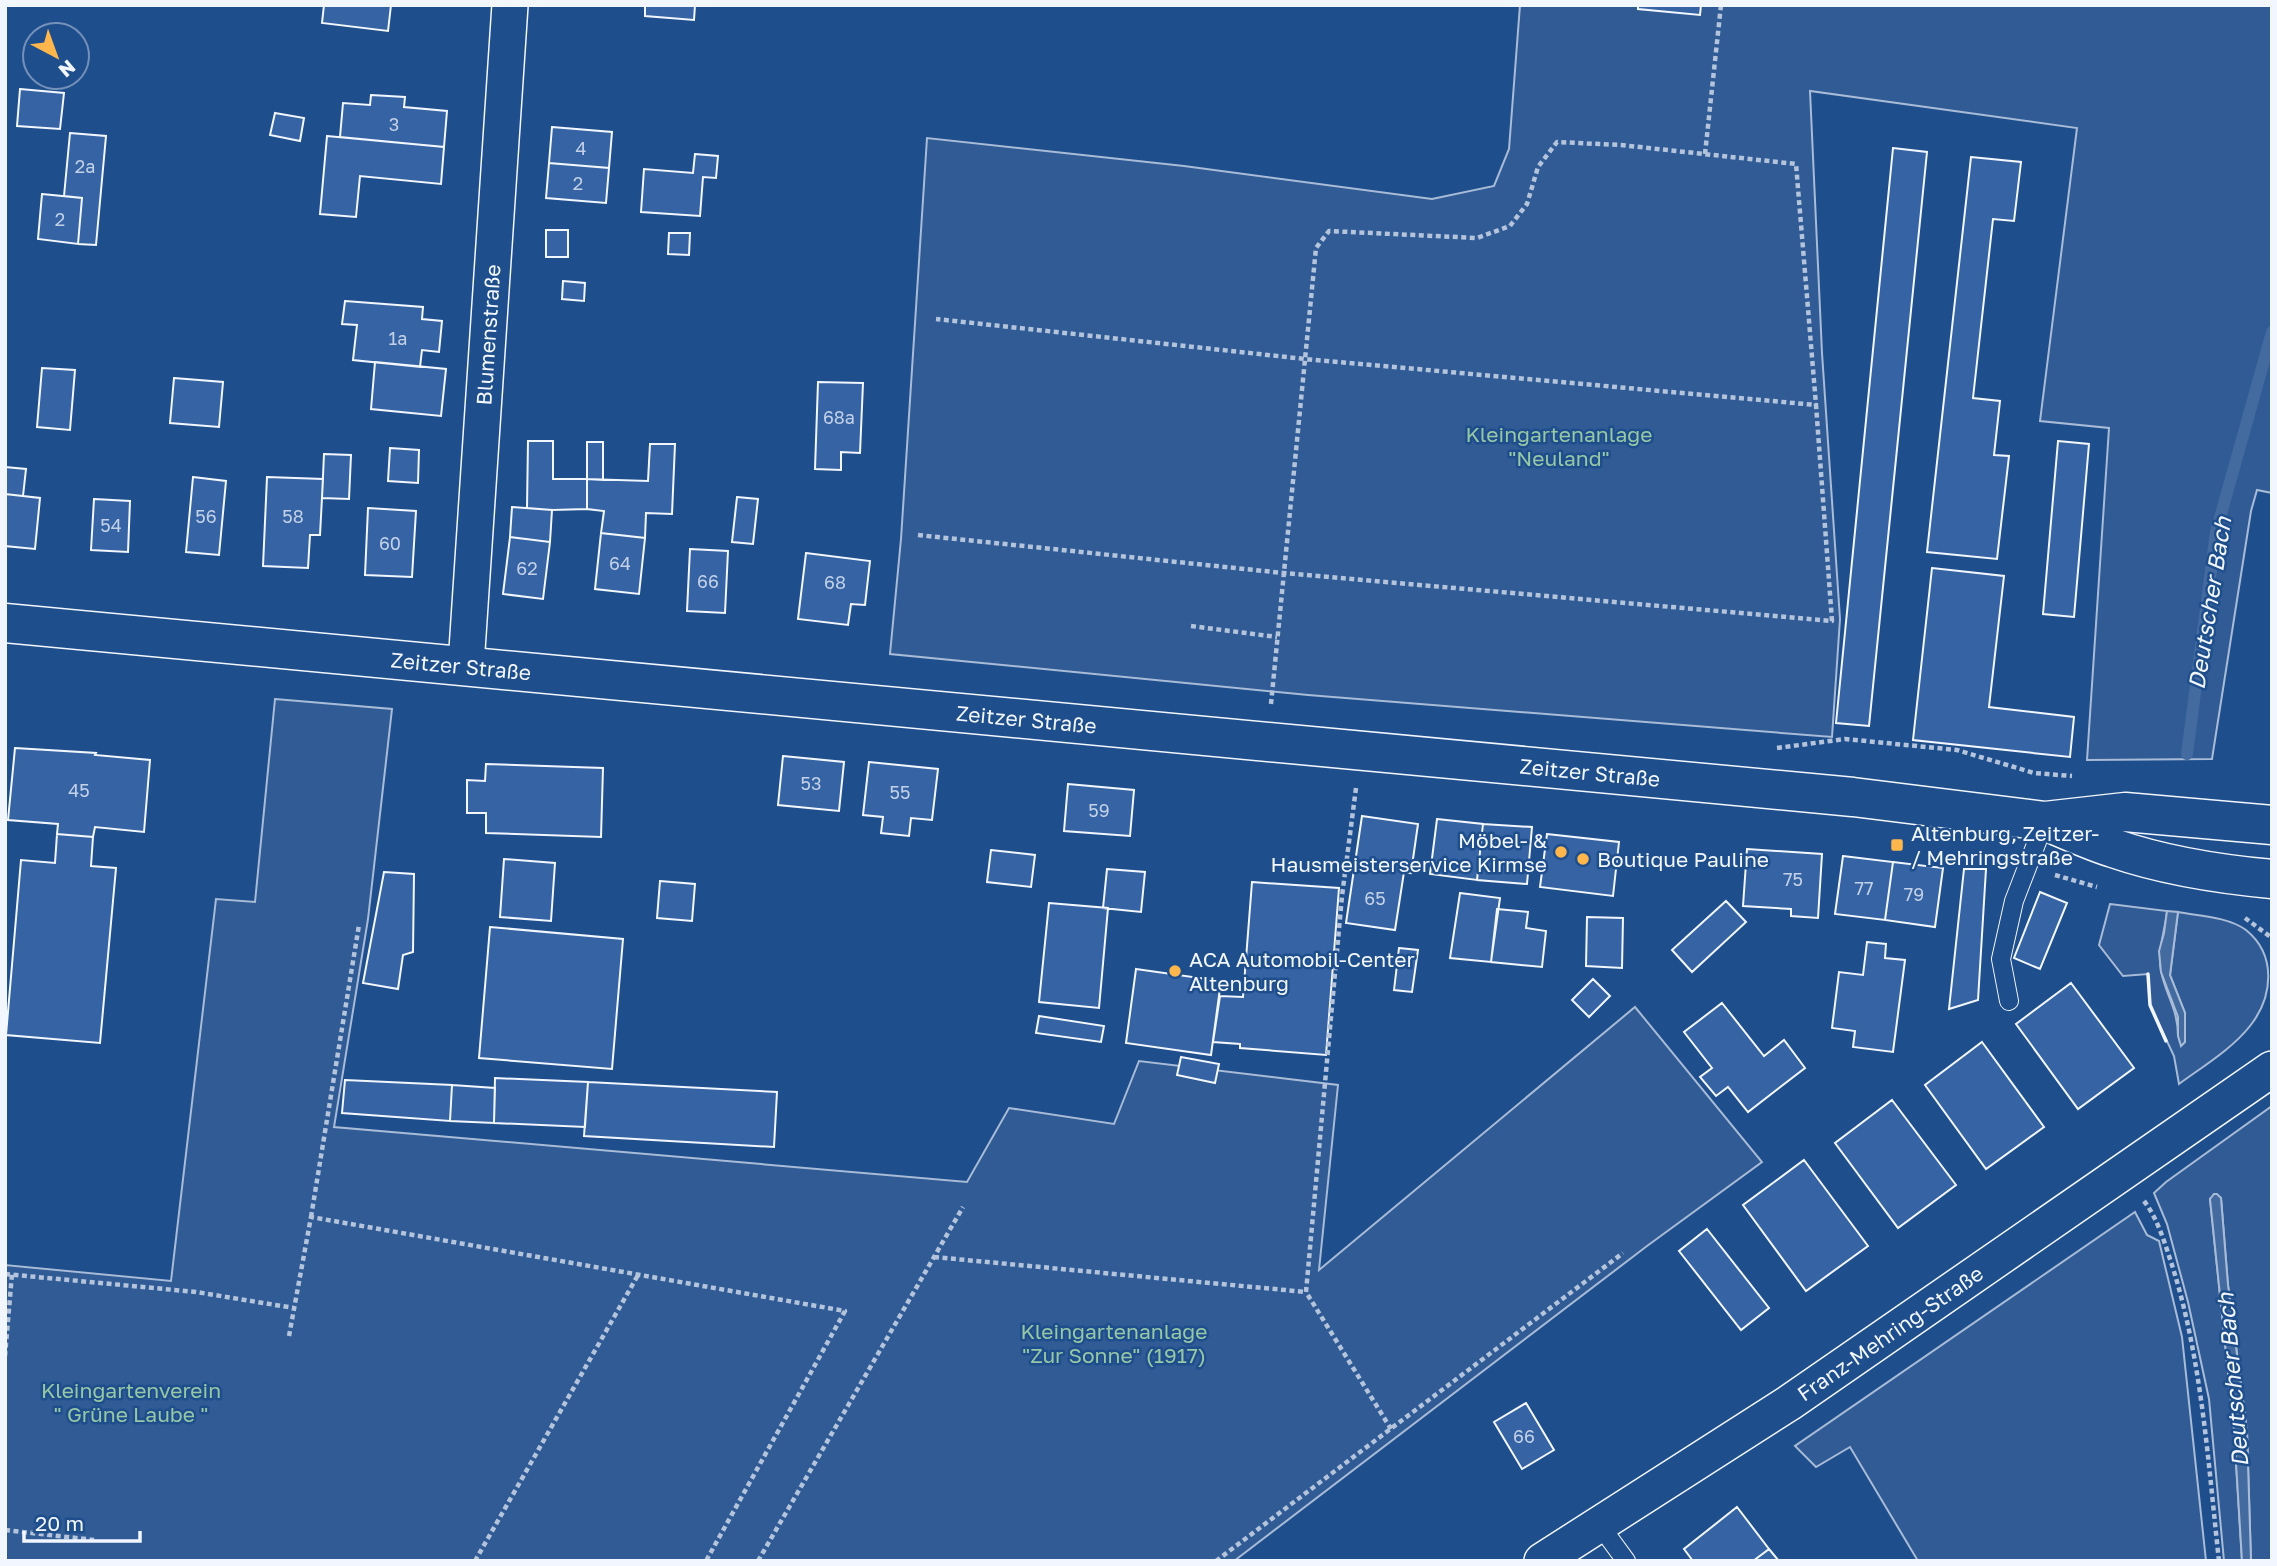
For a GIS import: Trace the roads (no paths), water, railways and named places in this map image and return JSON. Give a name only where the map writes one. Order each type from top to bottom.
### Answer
[{"type":"main road","name":"Zeitzer Straße","points":[[5,623],[1853,797],[2045,821],[2125,812],[2272,825]]},
{"type":"main road","name":"Zeitzer Straße","points":[[2045,821],[2111,848],[2159,862],[2205,872],[2272,879]]},
{"type":"street","name":"Blumenstraße","points":[[466,665],[509,5]]},
{"type":"street","name":"Franz-Mehring-Straße","points":[[2234,1095],[2272,1044]]},
{"type":"street","name":"Franz-Mehring-Straße","points":[[1542,1561],[1789,1403],[2272,1069]]},
{"type":"lane","points":[[2010,1001],[2001,958],[2014,901],[2045,821]]},
{"type":"lane","points":[[1599,1524],[1626,1561]]},
{"type":"water","points":[[2167,911],[2178,912],[2170,975],[2185,1013],[2185,1042],[2181,1046],[2178,1017],[2161,972],[2159,951]]},
{"type":"water","points":[[2214,1194],[2221,1198],[2228,1285],[2247,1431],[2251,1561],[2242,1561],[2234,1430],[2210,1199]]},
{"type":"waterway","name":"Deutscher Bach","points":[[2187,754],[2216,532],[2272,332]]},
{"type":"place","name":"Altenburg, Zeitzer- / Mehringstraße","points":[[1897,845]]},
{"type":"place","name":"Möbel- & Hausmeisterservice Kirmse","points":[[1561,852]]},
{"type":"place","name":"Boutique Pauline","points":[[1583,859]]},
{"type":"place","name":"ACA Automobil-Center Altenburg","points":[[1175,971]]},
{"type":"park label","name":"Kleingartenanlage \"Neuland\"","points":[[1559,446]]},
{"type":"park label","name":"Kleingartenanlage \"Zur Sonne\" (1917)","points":[[1114,1343]]},
{"type":"park label","name":"Kleingartenverein \" Grüne Laube \"","points":[[131,1402]]}]
